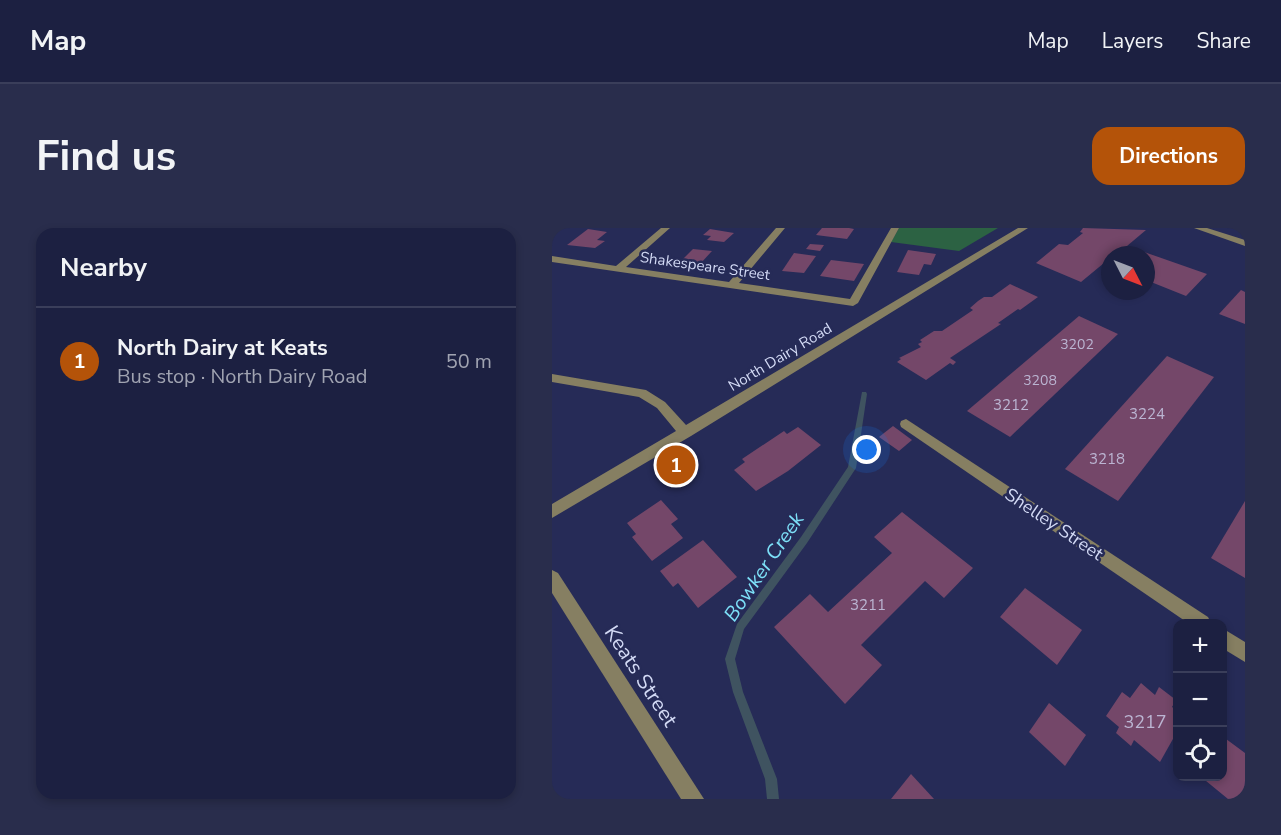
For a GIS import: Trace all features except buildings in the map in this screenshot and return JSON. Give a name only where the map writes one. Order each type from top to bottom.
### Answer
[{"type":"street","points":[[619,268],[666,228]]},
{"type":"street","points":[[732,285],[781,228]]},
{"type":"street","name":"Shakespeare Street","points":[[552,259],[853,303],[895,228]]},
{"type":"street","name":"North Dairy Road","points":[[552,512],[1024,228]]},
{"type":"street","points":[[1198,228],[1245,243]]},
{"type":"street","points":[[552,378],[642,393],[661,405],[686,433]]},
{"type":"street","name":"Shelley Street","points":[[906,424],[1195,619]]},
{"type":"street","name":"Keats Street","points":[[552,578],[693,799]]},
{"type":"street","points":[[1227,640],[1245,652]]},
{"type":"green space","points":[[899,228],[998,228],[959,251],[891,242]]},
{"type":"waterway","name":"Bowker Creek","points":[[773,799],[771,779],[738,692],[730,659],[740,627],[804,540],[852,468],[864,394]]},
{"type":"place","name":"North Dairy at Keats","points":[[676,465]]}]
